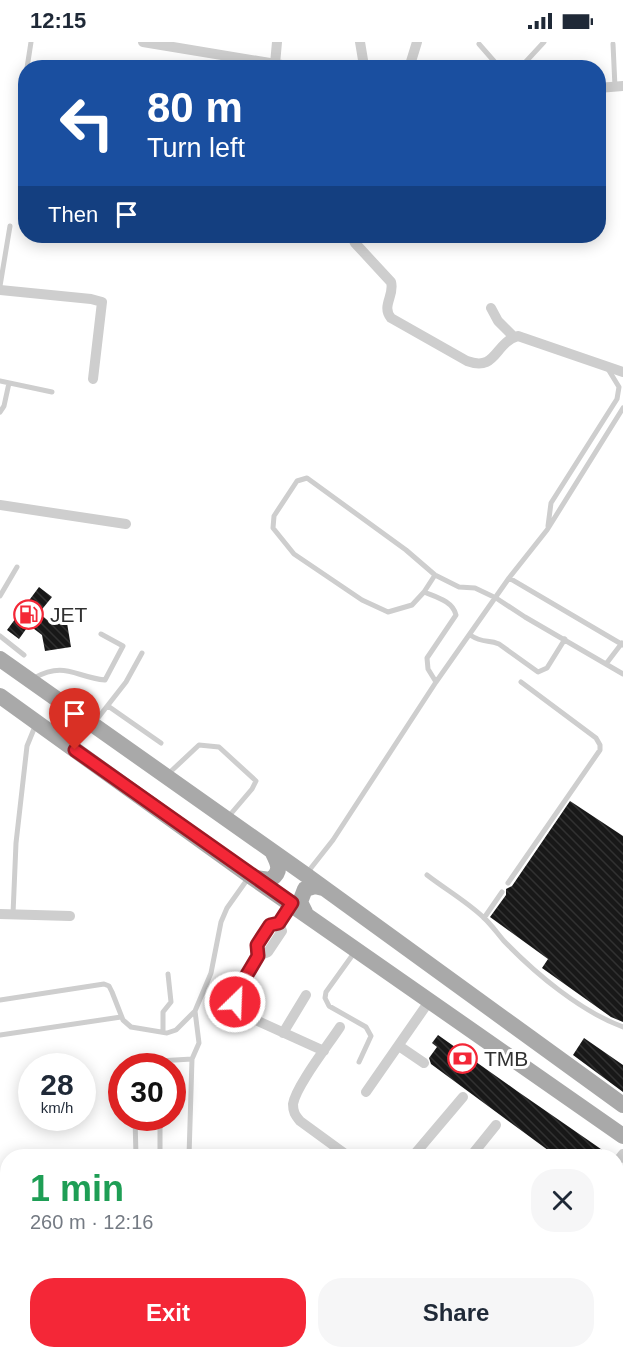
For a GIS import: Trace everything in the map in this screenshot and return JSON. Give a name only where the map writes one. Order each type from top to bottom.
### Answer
[{"type":"main road","points":[[0,658],[306,874],[623,1105]]},
{"type":"main road","points":[[0,696],[252,877],[623,1136]]},
{"type":"main road","points":[[252,877],[270,880],[278,873],[278,862],[272,851]]},
{"type":"main road","points":[[298,908],[305,889],[315,886],[323,888]]},
{"type":"street","points":[[143,42],[252,60]]},
{"type":"street","points":[[275,60],[277,42]]},
{"type":"street","points":[[360,42],[362,60]]},
{"type":"street","points":[[411,60],[417,42]]},
{"type":"street","points":[[355,243],[391,282],[393,289],[386,306],[387,313],[395,321],[476,364],[491,361],[502,344],[514,337],[528,338],[623,372]]},
{"type":"street","points":[[0,288],[91,298],[102,302],[93,379]]},
{"type":"street","points":[[491,308],[498,321],[514,337]]},
{"type":"street","points":[[0,505],[126,524]]},
{"type":"street","points":[[298,908],[279,923],[282,931],[268,952],[258,956],[236,993],[235,1002],[244,1016],[324,1051]]},
{"type":"street","points":[[0,914],[70,916]]},
{"type":"street","points":[[283,1033],[306,995]]},
{"type":"street","points":[[366,1092],[430,1000]]},
{"type":"street","points":[[338,1149],[300,1121],[294,1113],[294,1101],[297,1092],[340,1027]]},
{"type":"street","points":[[399,1046],[424,1063]]},
{"type":"street","points":[[418,1149],[463,1097]]},
{"type":"street","points":[[477,1149],[496,1125]]},
{"type":"lane","points":[[28,60],[31,42]]},
{"type":"lane","points":[[527,60],[544,42]]},
{"type":"lane","points":[[479,44],[493,60]]},
{"type":"lane","points":[[613,44],[619,86]]},
{"type":"lane","points":[[0,288],[10,226]]},
{"type":"lane","points":[[547,530],[551,503],[617,399],[619,387],[605,365]]},
{"type":"lane","points":[[0,381],[52,392]]},
{"type":"lane","points":[[0,412],[4,406],[9,383]]},
{"type":"lane","points":[[306,874],[333,840],[436,682],[509,578],[547,530],[623,408]]},
{"type":"lane","points":[[435,575],[412,605],[388,612],[362,600],[294,554],[273,528],[274,516],[297,481],[307,478],[406,550],[435,575],[459,587],[476,588],[496,598],[623,674]]},
{"type":"lane","points":[[0,596],[18,567]]},
{"type":"lane","points":[[509,578],[622,644],[606,664]]},
{"type":"lane","points":[[424,592],[453,606],[456,615],[427,658],[428,669],[436,682]]},
{"type":"lane","points":[[30,680],[47,670],[62,670],[105,680],[123,646],[102,634]]},
{"type":"lane","points":[[470,635],[480,641],[499,644],[538,672],[547,668],[565,639]]},
{"type":"lane","points":[[0,636],[24,655]]},
{"type":"lane","points":[[93,725],[126,682],[142,653]]},
{"type":"lane","points":[[508,883],[600,750],[596,738],[521,682]]},
{"type":"lane","points":[[108,706],[161,743]]},
{"type":"lane","points":[[13,914],[16,843],[27,746],[36,722]]},
{"type":"lane","points":[[166,776],[199,745],[219,747],[256,781],[252,789],[226,819]]},
{"type":"lane","points":[[427,875],[484,918],[528,964],[561,990],[602,1020],[623,1027]]},
{"type":"lane","points":[[0,1000],[104,984],[109,986],[121,1017],[130,1027],[163,1032],[176,1030],[195,1011],[211,973],[221,922],[227,908],[252,877]]},
{"type":"lane","points":[[484,918],[502,892]]},
{"type":"lane","points":[[357,949],[326,992],[325,998],[329,1006],[366,1027],[370,1032],[372,1036],[369,1045],[359,1062]]},
{"type":"lane","points":[[163,1032],[163,1012],[171,1002],[168,974]]},
{"type":"lane","points":[[189,1149],[192,1059],[199,1043],[195,1011]]},
{"type":"lane","points":[[0,1035],[121,1017]]},
{"type":"lane","points":[[186,1060],[192,1059]]},
{"type":"lane","points":[[135,1131],[136,1149]]},
{"type":"lane","points":[[160,1131],[160,1149]]},
{"type":"building","points":[[39,587],[52,597],[39,613],[52,624],[67,623],[71,647],[45,651],[42,635],[29,625],[19,639],[7,630]]},
{"type":"building","points":[[570,801],[623,836],[623,1022],[611,1017],[542,968],[548,959],[490,917],[506,895],[506,889],[512,886]]},
{"type":"building","points":[[438,1035],[601,1149],[546,1149],[431,1064],[429,1058],[437,1047],[432,1043]]},
{"type":"building","points":[[584,1038],[623,1065],[623,1092],[573,1055]]},
{"type":"place","name":"JET","points":[[29,614]]},
{"type":"place","name":"TMB","points":[[463,1058]]},
{"type":"route","points":[[75,750],[253,878],[292,903],[279,923],[270,925],[257,945],[258,956],[236,993],[235,1002]]}]
